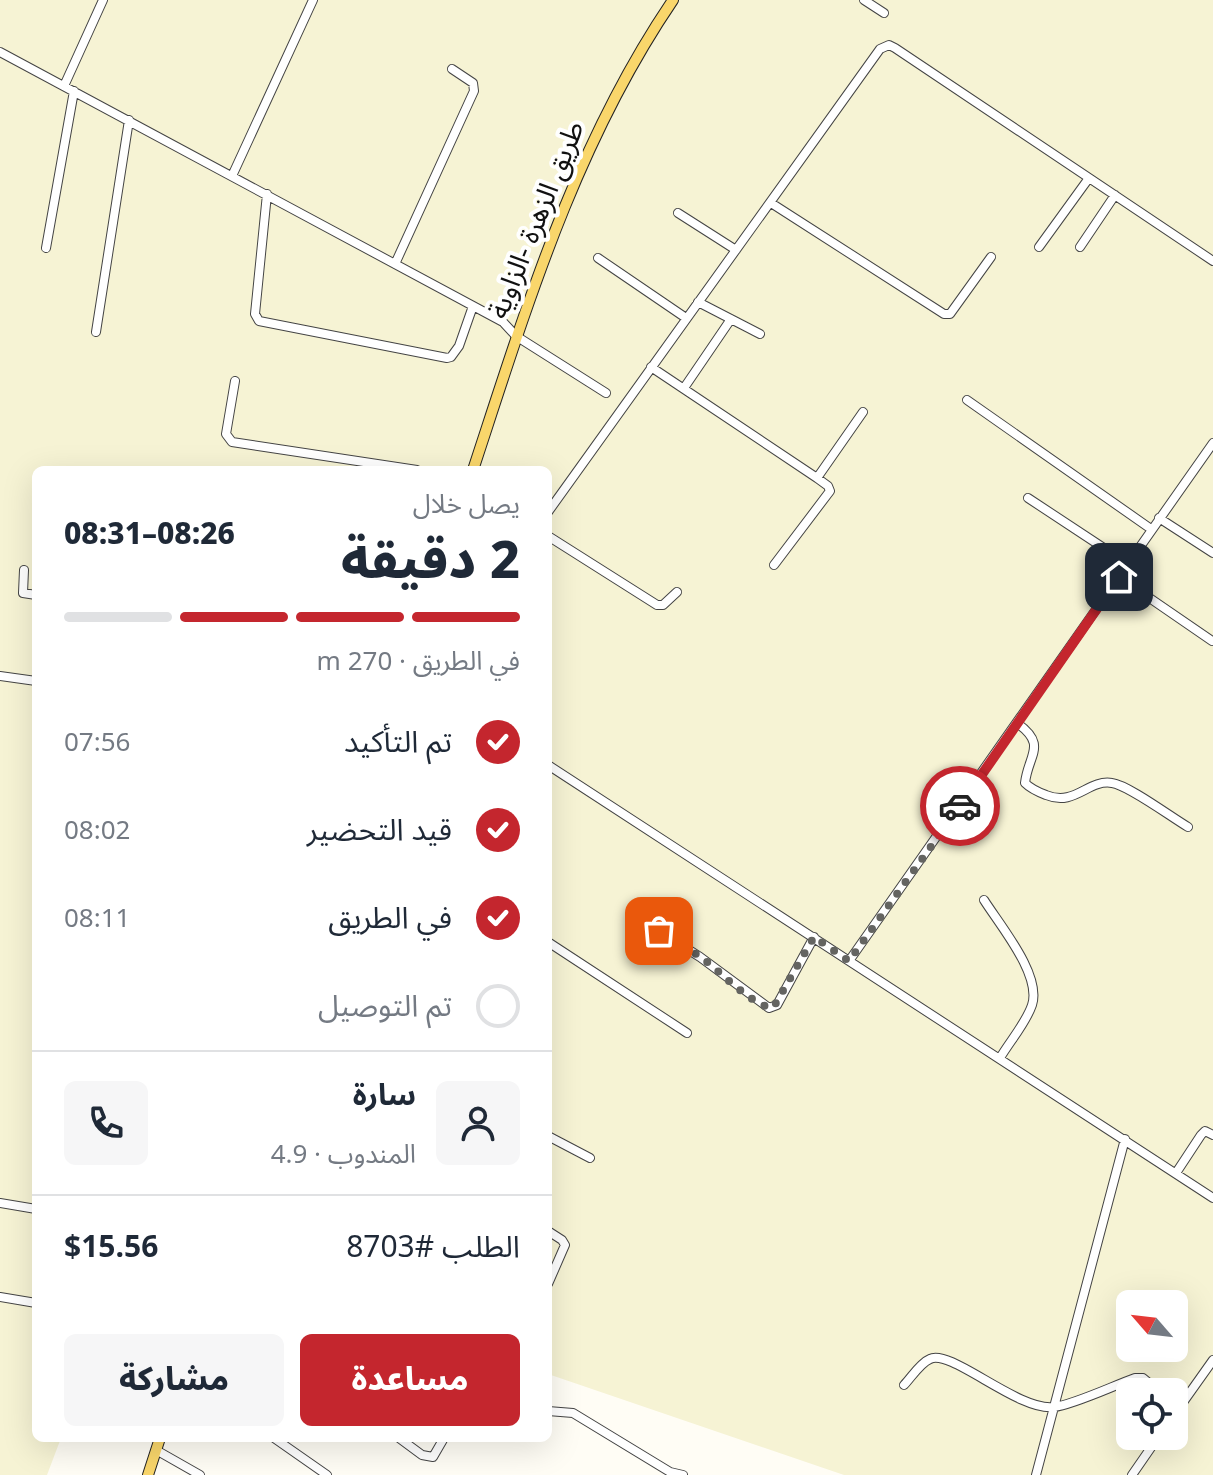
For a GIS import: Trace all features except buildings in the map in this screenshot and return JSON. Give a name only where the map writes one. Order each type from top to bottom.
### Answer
[{"type":"main road","name":"طريق الزهرة -الزاوية","points":[[474,466],[521,321],[565,200],[601,122],[634,61],[673,0]]},
{"type":"main road","points":[[148,1475],[159,1442]]},
{"type":"street","points":[[64,86],[103,0]]},
{"type":"street","points":[[232,176],[313,0]]},
{"type":"street","points":[[864,0],[884,13]]},
{"type":"street","points":[[552,506],[880,49],[889,45],[1213,261]]},
{"type":"street","points":[[0,52],[503,322],[516,336],[606,393]]},
{"type":"street","points":[[395,264],[474,91],[473,83],[452,69]]},
{"type":"street","points":[[46,248],[74,91]]},
{"type":"street","points":[[96,332],[129,120]]},
{"type":"street","points":[[1039,247],[1089,178]]},
{"type":"street","points":[[267,194],[255,314],[259,321],[447,358],[456,353],[473,306]]},
{"type":"street","points":[[1080,247],[1115,195]]},
{"type":"street","points":[[771,203],[944,314],[950,314],[991,257]]},
{"type":"street","points":[[678,213],[736,250]]},
{"type":"street","points":[[598,258],[686,318]]},
{"type":"street","points":[[698,302],[760,334]]},
{"type":"street","points":[[684,388],[731,319]]},
{"type":"street","points":[[503,322],[521,321]]},
{"type":"street","points":[[651,367],[828,486],[830,491],[774,565]]},
{"type":"street","points":[[235,381],[226,434],[232,442],[391,466]]},
{"type":"street","points":[[967,400],[1151,529]]},
{"type":"street","points":[[817,478],[863,412]]},
{"type":"street","points":[[849,961],[1213,443]]},
{"type":"street","points":[[1028,498],[1128,564]]},
{"type":"street","points":[[1159,518],[1213,553]]},
{"type":"street","points":[[552,539],[657,605],[663,605],[677,592]]},
{"type":"street","points":[[24,570],[23,593],[32,594]]},
{"type":"street","points":[[1119,577],[1212,641]]},
{"type":"street","points":[[0,676],[32,680]]},
{"type":"street","points":[[1017,723],[1026,729],[1035,744],[1034,756],[1025,778],[1030,788],[1062,799],[1079,795],[1097,785],[1113,783],[1188,827]]},
{"type":"street","points":[[552,768],[1213,1198]]},
{"type":"street","points":[[984,900],[1026,966],[1033,986],[1032,1004],[1000,1058]]},
{"type":"street","points":[[659,931],[769,1008],[777,1005],[814,937]]},
{"type":"street","points":[[552,945],[687,1033]]},
{"type":"street","points":[[1176,1173],[1201,1135],[1205,1131],[1213,1135]]},
{"type":"street","points":[[552,1138],[590,1158]]},
{"type":"street","points":[[1036,1475],[1125,1139]]},
{"type":"street","points":[[0,1203],[32,1208]]},
{"type":"street","points":[[552,1234],[565,1245],[552,1275]]},
{"type":"street","points":[[0,1297],[32,1302]]},
{"type":"street","points":[[904,1385],[929,1359],[939,1358],[951,1361],[1009,1395],[1053,1408],[1116,1385]]},
{"type":"street","points":[[1188,1393],[1213,1360]]},
{"type":"street","points":[[552,1411],[573,1413],[670,1472],[683,1475]]},
{"type":"street","points":[[280,1442],[327,1475]]},
{"type":"street","points":[[405,1442],[427,1457],[433,1457],[442,1442]]},
{"type":"street","points":[[156,1450],[200,1475]]},
{"type":"street","points":[[1132,1475],[1149,1450]]},
{"type":"shaded area","points":[[0,0],[1213,0],[1213,1475],[844,1475],[552,1375],[552,466],[32,466],[32,1442],[59,1442],[47,1475],[0,1475]]},
{"type":"way so far","points":[[659,931],[700,957],[756,1001],[773,1008],[814,937],[849,961],[960,806]]},
{"type":"route","points":[[960,806],[1119,577]]}]
